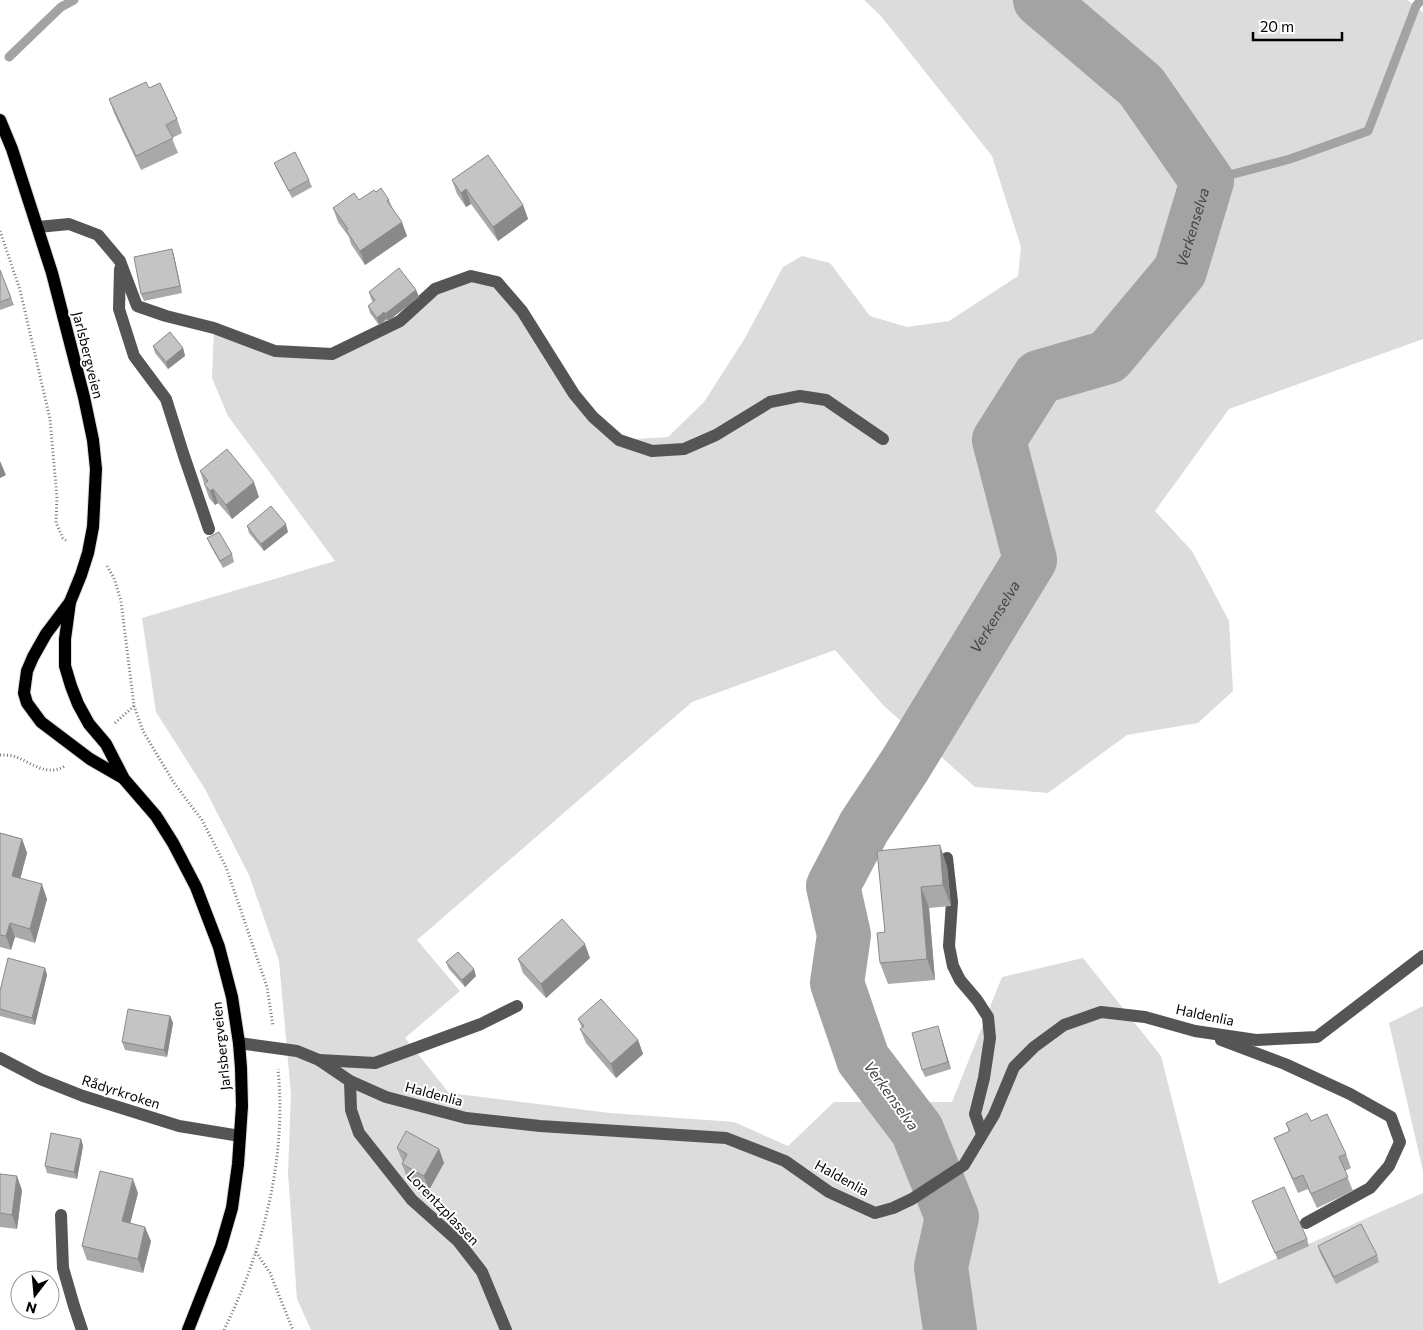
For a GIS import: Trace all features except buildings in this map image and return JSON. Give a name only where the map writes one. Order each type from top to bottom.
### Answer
[{"type":"main road","name":"Jarlsbergveien","points":[[0,120],[12,149],[52,273],[84,397],[93,440],[96,469],[95,510],[88,553],[70,602],[65,639],[65,666],[78,704],[89,724],[106,744],[124,779],[156,816],[173,843],[196,887],[219,947],[232,997],[239,1042],[242,1106],[238,1164],[232,1208],[221,1246],[188,1330]]},
{"type":"main road","name":"Jarlsbergveien","points":[[70,602],[46,634],[33,657],[27,672],[24,693],[27,703],[41,722],[90,759],[124,779]]},
{"type":"street","points":[[38,227],[69,224],[98,235],[120,261],[137,306],[166,316],[214,328],[275,351],[332,354],[400,321],[435,289],[471,276],[497,282],[522,311],[574,394],[593,417],[619,440],[652,451],[684,449],[716,435],[770,402],[800,396],[826,400],[883,439]]},
{"type":"street","points":[[120,261],[119,309],[134,356],[166,399],[209,529]]},
{"type":"street","points":[[947,858],[952,902],[949,946],[953,966],[960,980],[988,1017],[990,1038],[984,1078],[975,1114],[982,1134]]},
{"type":"street","name":"Haldenlia","points":[[239,1042],[297,1051],[319,1060],[350,1081],[386,1096],[466,1118],[540,1126],[726,1138],[785,1161],[830,1192],[874,1213],[892,1208],[912,1199],[964,1165],[994,1114],[1014,1067],[1034,1048],[1064,1025],[1101,1012],[1145,1017],[1195,1031],[1256,1040],[1316,1037],[1423,956]]},
{"type":"street","points":[[319,1060],[375,1063],[481,1024],[517,1006]]},
{"type":"street","points":[[1195,1031],[1284,1064],[1350,1094],[1392,1117],[1400,1142],[1389,1166],[1370,1188],[1306,1223]]},
{"type":"street","name":"Rådyrkroken","points":[[0,1058],[40,1080],[83,1096],[179,1126],[240,1136]]},
{"type":"street","name":"Lorentzplassen","points":[[350,1081],[351,1110],[359,1133],[412,1200],[458,1241],[482,1272],[506,1330]]},
{"type":"street","points":[[61,1216],[63,1268],[82,1330]]},
{"type":"path","points":[[0,231],[20,290],[50,419],[57,498],[56,523],[63,538],[73,546]]},
{"type":"path","points":[[112,726],[134,706]]},
{"type":"path","points":[[0,755],[14,756],[38,768],[53,771],[67,764]]},
{"type":"path","points":[[256,1252],[270,1273],[293,1330]]},
{"type":"shaded area","points":[[864,0],[1407,0],[1423,12],[1423,339],[1229,409],[1155,511],[1192,551],[1229,621],[1233,691],[1198,723],[1127,735],[1048,793],[975,787],[884,706],[835,650],[692,702],[417,940],[460,991],[405,1038],[449,1093],[610,1113],[734,1122],[788,1146],[834,1102],[952,1102],[1002,977],[1083,958],[1161,1056],[1219,1284],[1423,1193],[1423,1330],[311,1330],[297,1299],[288,1173],[291,1094],[279,961],[249,875],[205,789],[156,712],[142,618],[335,561],[228,416],[212,378],[214,328],[275,351],[332,354],[400,321],[435,289],[471,276],[497,282],[574,394],[619,440],[668,437],[704,402],[745,338],[783,267],[802,256],[830,263],[870,316],[907,327],[949,321],[1018,276],[1021,247],[992,156],[880,15]]},
{"type":"shaded area","points":[[1423,1006],[1423,1171],[1389,1023]]},
{"type":"waterway","points":[[9,57],[61,7],[74,0]]},
{"type":"waterway","name":"Verkenselva","points":[[950,1330],[941,1267],[952,1217],[917,1130],[863,1059],[837,983],[844,935],[833,886],[864,827],[905,765],[1030,560],[999,440],[1039,377],[1108,357],[1180,271],[1207,181],[1141,86],[1040,0]]},
{"type":"waterway","points":[[1207,181],[1290,159],[1368,131],[1416,6],[1421,0]]}]
